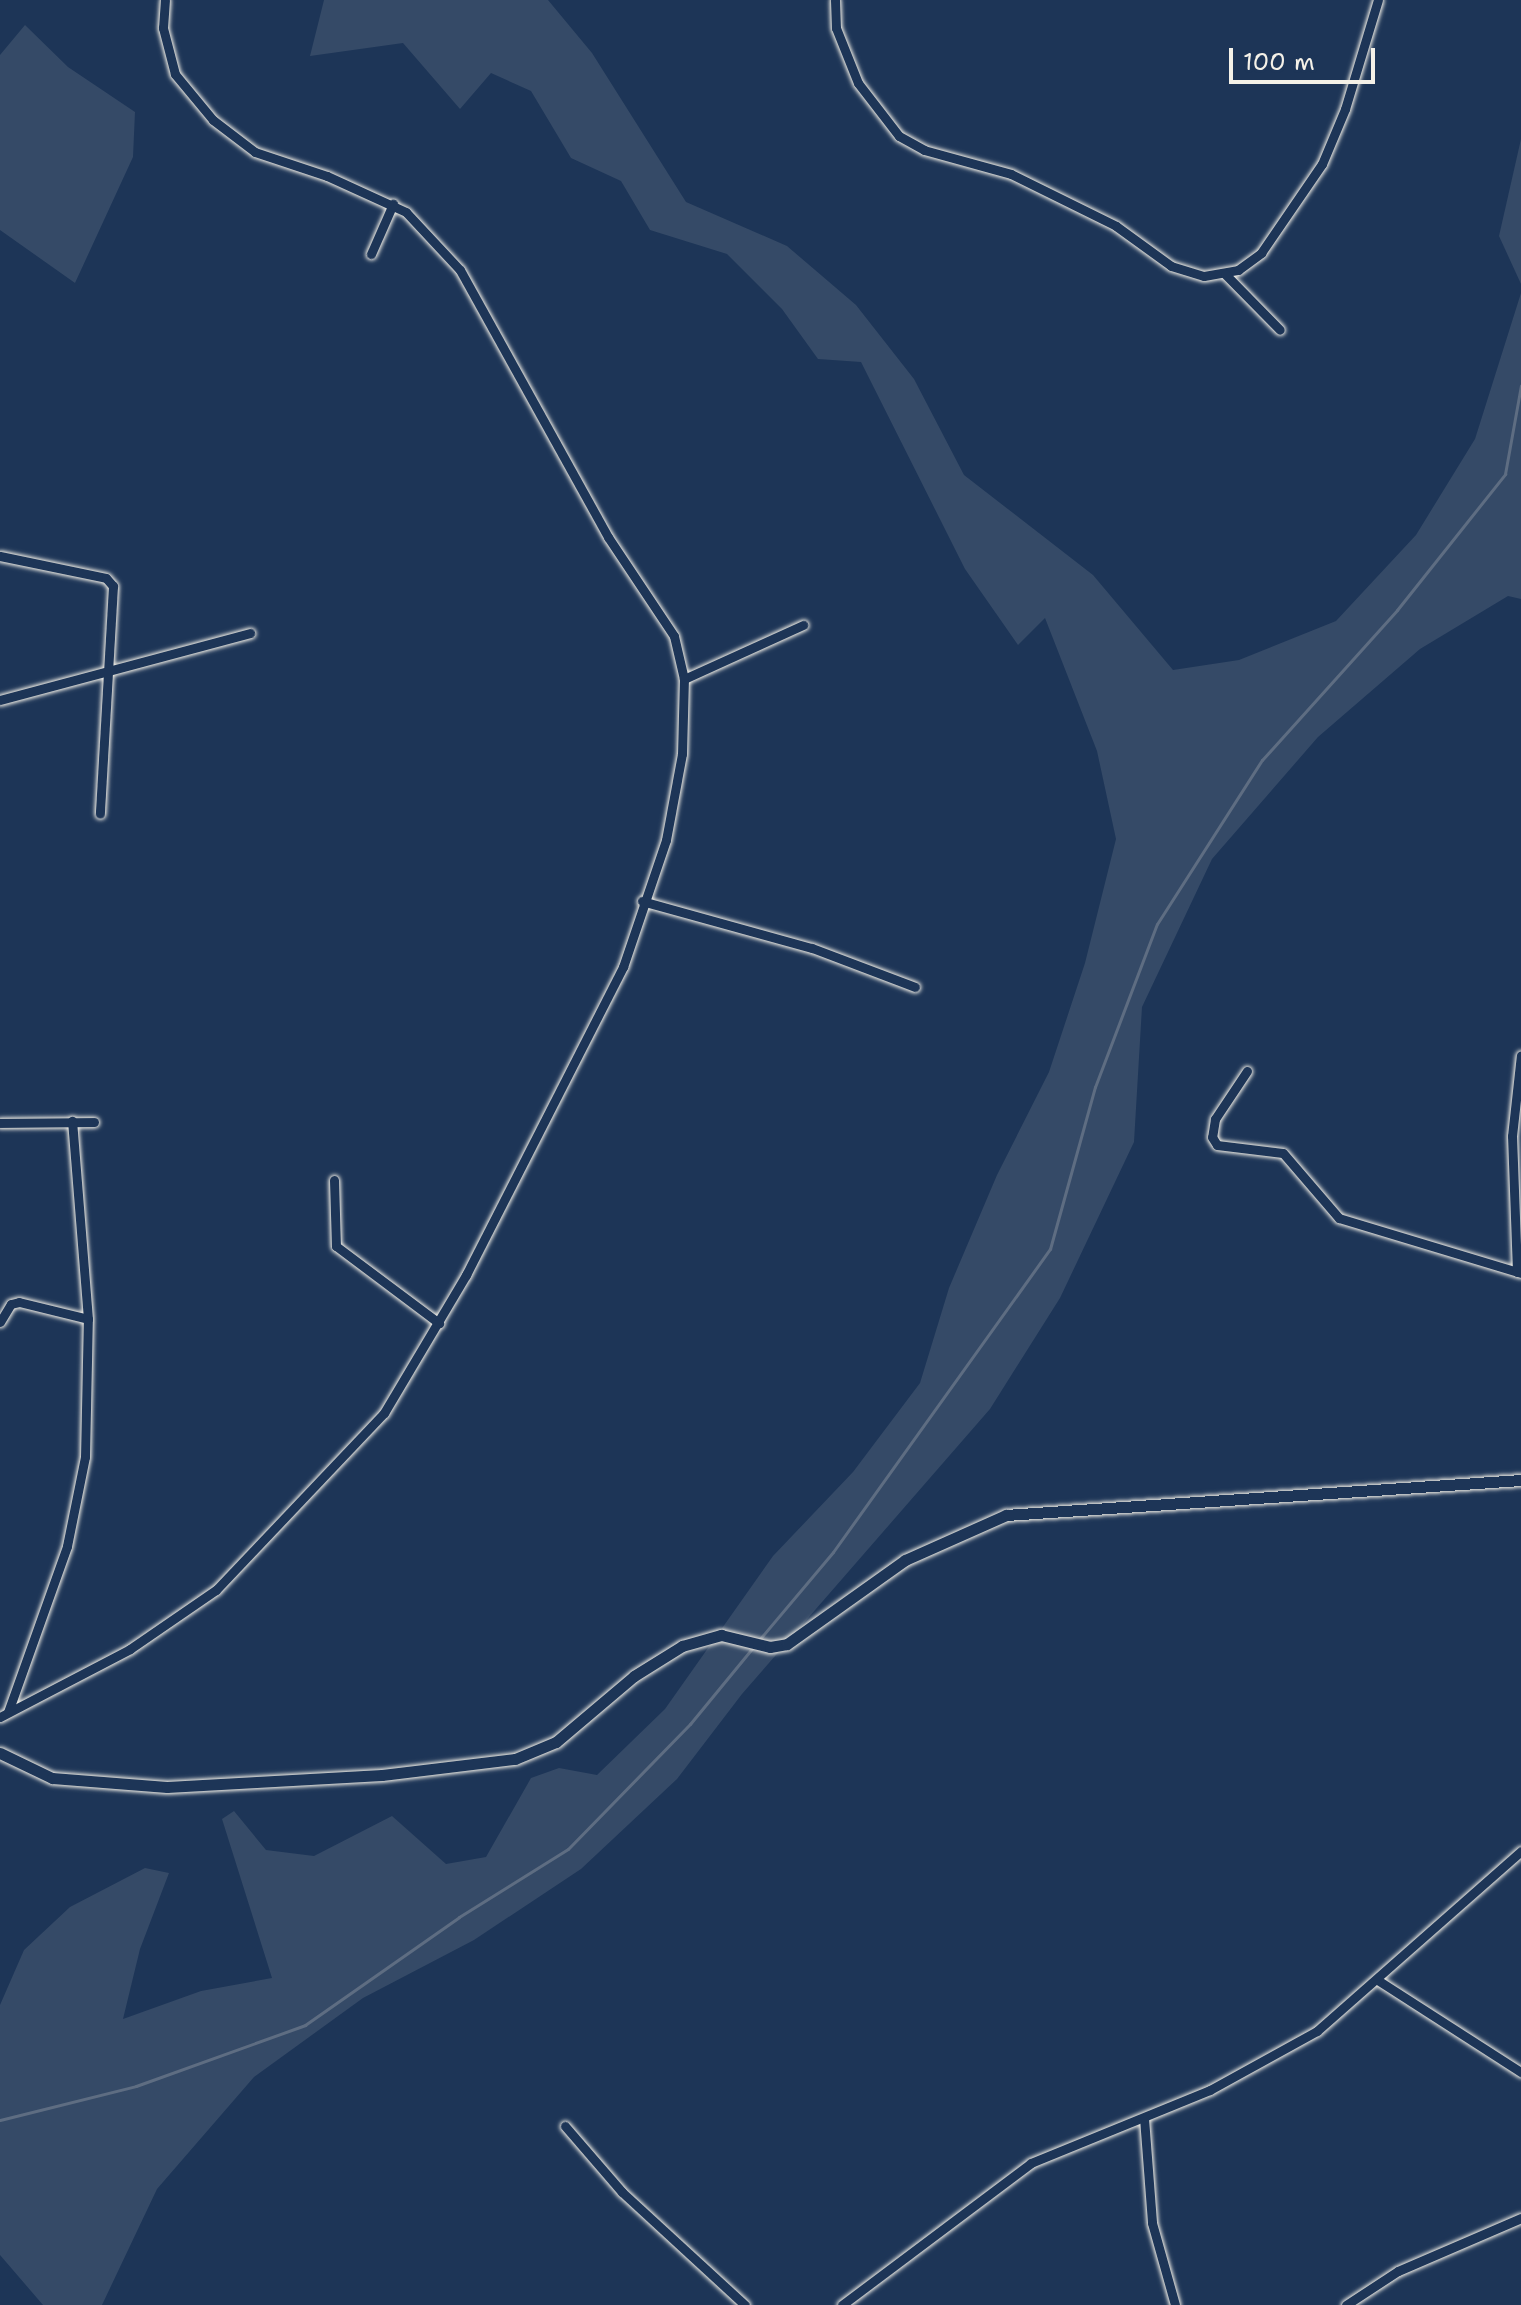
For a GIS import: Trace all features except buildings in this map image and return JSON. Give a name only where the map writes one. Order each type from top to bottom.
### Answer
[{"type":"street","points":[[4,1715],[130,1649],[216,1590],[363,1439],[439,1323],[623,967],[642,901],[666,840],[676,796],[684,679],[669,625],[608,537],[460,270],[422,224],[393,204],[255,152],[213,120],[175,74],[163,28],[165,0]]},
{"type":"street","points":[[835,0],[843,51],[872,105],[899,136],[924,150],[1022,179],[1116,226],[1171,266],[1204,276],[1225,274],[1261,253],[1322,164],[1345,109],[1378,0]]},
{"type":"street","points":[[371,254],[393,204]]},
{"type":"street","points":[[1225,274],[1280,330]]},
{"type":"street","points":[[0,556],[110,582],[100,814]]},
{"type":"street","points":[[684,679],[803,625]]},
{"type":"street","points":[[0,699],[250,633]]},
{"type":"street","points":[[642,901],[812,948],[915,987]]},
{"type":"street","points":[[1247,1071],[1215,1119],[1212,1137],[1217,1145],[1283,1153],[1339,1218],[1519,1273],[1512,1136],[1521,1055]]},
{"type":"street","points":[[4,1715],[62,1564],[76,1508],[89,1404],[88,1319],[72,1121]]},
{"type":"street","points":[[0,1123],[94,1122]]},
{"type":"street","points":[[334,1180],[336,1246],[439,1323]]},
{"type":"street","points":[[0,1322],[11,1304],[19,1302],[88,1319]]},
{"type":"street","points":[[0,1753],[52,1778],[167,1787],[368,1776],[515,1759],[556,1742],[634,1676],[682,1646],[721,1635],[770,1647],[787,1644],[905,1560],[1006,1515],[1521,1480]]},
{"type":"street","points":[[842,2305],[1031,2163],[1144,2118],[1280,2055],[1379,1981],[1521,1851]]},
{"type":"street","points":[[1379,1981],[1521,2072]]},
{"type":"street","points":[[1144,2118],[1152,2223],[1175,2305]]},
{"type":"street","points":[[565,2126],[622,2192],[745,2305]]},
{"type":"street","points":[[1346,2305],[1398,2271],[1521,2218]]},
{"type":"shaded area","points":[[324,0],[548,0],[592,53],[686,202],[787,246],[856,305],[914,379],[964,475],[1093,575],[1173,670],[1239,660],[1336,621],[1416,535],[1475,439],[1521,293],[1521,599],[1508,596],[1420,649],[1318,737],[1212,859],[1142,1007],[1134,1142],[1060,1298],[990,1409],[742,1694],[677,1779],[581,1869],[474,1940],[363,1998],[254,2077],[157,2189],[102,2305],[43,2305],[0,2255],[0,2005],[24,1950],[70,1907],[145,1868],[169,1873],[140,1949],[123,2019],[201,1991],[272,1978],[222,1819],[234,1811],[266,1850],[314,1856],[392,1816],[446,1864],[486,1857],[531,1778],[559,1768],[597,1775],[665,1709],[773,1556],[853,1472],[920,1383],[949,1288],[997,1175],[1049,1072],[1085,963],[1116,839],[1097,751],[1045,618],[1018,645],[965,569],[861,362],[818,359],[782,309],[727,254],[650,230],[621,181],[571,158],[531,91],[491,73],[460,109],[403,43],[310,56]]},
{"type":"shaded area","points":[[25,25],[68,67],[135,112],[133,157],[75,283],[0,230],[0,55]]},
{"type":"shaded area","points":[[1521,139],[1521,284],[1499,236]]},
{"type":"waterway","points":[[759,1640],[833,1552],[1050,1249],[1095,1087],[1157,924],[1262,760],[1397,610],[1505,474],[1521,385]]},
{"type":"waterway","points":[[0,2120],[136,2086],[305,2025],[459,1917],[568,1849],[690,1724],[754,1646]]}]
